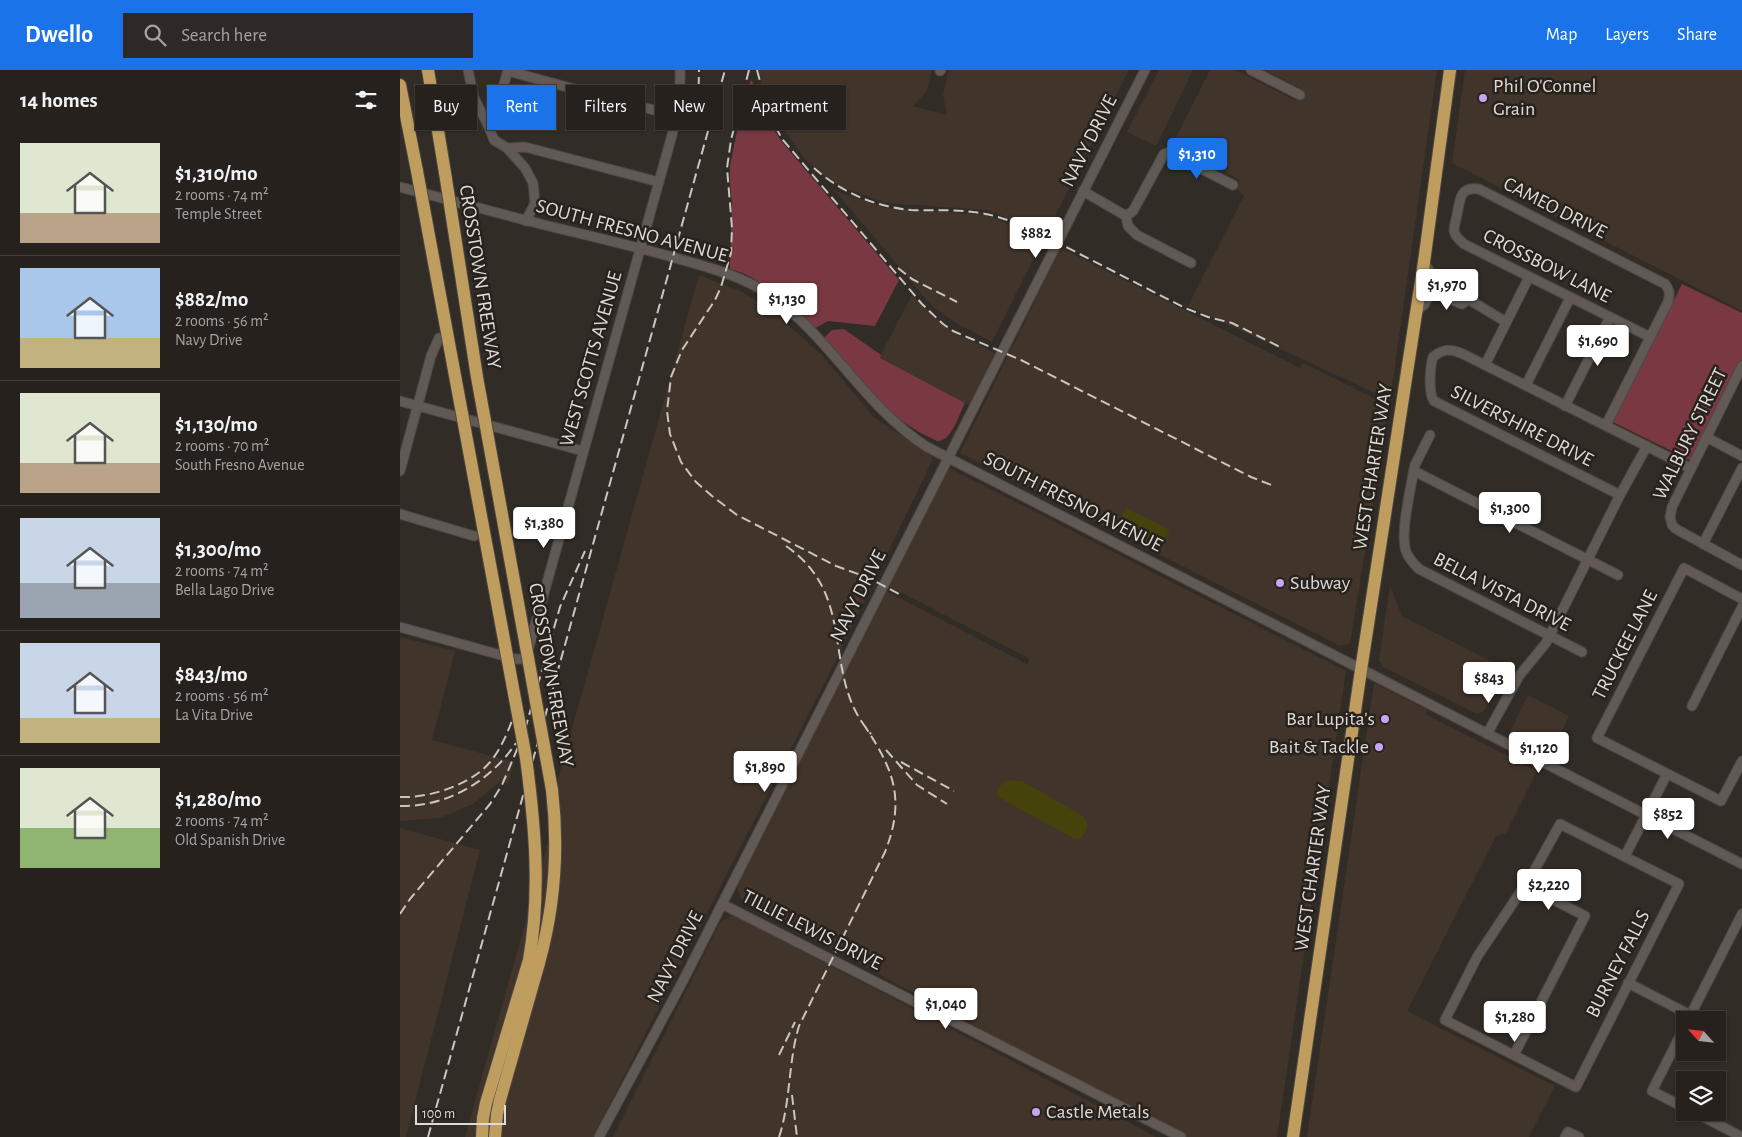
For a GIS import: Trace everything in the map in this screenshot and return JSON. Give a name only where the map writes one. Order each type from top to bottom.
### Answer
[{"type":"highway","name":"CROSSTOWN FREEWAY","points":[[428,70],[477,376],[552,790],[556,829],[552,906],[486,1103],[482,1137]]},
{"type":"highway","name":"WEST CHARTER WAY","points":[[1293,1137],[1361,670],[1424,262],[1450,70]]},
{"type":"highway","name":"CROSSTOWN FREEWAY","points":[[400,85],[522,729],[533,815],[537,883],[534,961],[498,1107],[495,1137]]},
{"type":"street","points":[[468,70],[474,98],[487,123]]},
{"type":"street","points":[[504,85],[508,70],[655,110]]},
{"type":"street","name":"WEST SCOTTS AVENUE","points":[[680,70],[681,85]]},
{"type":"street","name":"NAVY DRIVE","points":[[599,1137],[722,904],[1145,70]]},
{"type":"street","points":[[1251,70],[1300,96]]},
{"type":"street","points":[[490,130],[494,140],[508,148],[533,183],[535,203],[526,221]]},
{"type":"street","name":"WEST SCOTTS AVENUE","points":[[400,628],[515,659],[522,659],[525,656],[584,451],[672,130]]},
{"type":"street","points":[[508,148],[525,147],[659,182]]},
{"type":"street","points":[[1126,216],[1133,211],[1164,154],[1169,152],[1233,185]]},
{"type":"street","name":"SOUTH FRESNO AVENUE","points":[[400,187],[526,221],[640,248],[725,273],[754,285],[794,315],[889,418],[909,435],[948,458],[1742,864]]},
{"type":"street","name":"CAMEO DRIVE","points":[[1456,238],[1454,231],[1462,193],[1472,188],[1479,189],[1665,284],[1670,291],[1668,302],[1650,337]]},
{"type":"street","points":[[1083,191],[1126,216],[1128,226],[1137,235],[1191,263]]},
{"type":"street","name":"CROSSBOW LANE","points":[[1456,238],[1464,244],[1650,337]]},
{"type":"street","points":[[1424,262],[1432,277],[1467,292],[1468,299]]},
{"type":"street","points":[[1529,277],[1485,365],[1690,468]]},
{"type":"street","points":[[1416,311],[1424,305],[1430,294],[1439,295],[1462,304],[1468,299]]},
{"type":"street","points":[[1526,385],[1570,298]]},
{"type":"street","points":[[1468,299],[1506,322]]},
{"type":"street","points":[[1565,406],[1610,317]]},
{"type":"street","points":[[1606,425],[1650,337]]},
{"type":"street","points":[[400,471],[430,356],[439,338]]},
{"type":"street","name":"SILVERSHIRE DRIVE","points":[[1485,365],[1453,350],[1445,349],[1432,357],[1431,398],[1620,495]]},
{"type":"street","name":"WALBURY STREET","points":[[1703,544],[1676,530],[1672,525],[1670,517],[1672,507],[1742,366]]},
{"type":"street","points":[[400,401],[584,451]]},
{"type":"street","points":[[1430,435],[1414,471],[1618,575]]},
{"type":"street","points":[[1706,437],[1742,456]]},
{"type":"street","points":[[1487,734],[1519,676],[1546,644],[1620,495],[1647,446]]},
{"type":"street","points":[[1742,468],[1703,544],[1742,564]]},
{"type":"street","name":"BELLA VISTA DRIVE","points":[[1414,471],[1404,538],[1405,550],[1409,559],[1420,569],[1582,652]]},
{"type":"street","points":[[400,514],[474,536]]},
{"type":"street","name":"TRUCKEE LANE","points":[[1667,774],[1597,738],[1684,568],[1742,599]]},
{"type":"street","points":[[1692,706],[1742,607]]},
{"type":"street","points":[[1525,885],[1585,916],[1514,1056],[1444,1020],[1486,941],[1544,856],[1560,824],[1625,856],[1667,774],[1721,801],[1742,761]]},
{"type":"street","name":"BURNEY FALLS","points":[[1514,1056],[1576,1087],[1679,884],[1625,856]]},
{"type":"street","name":"TILLIE LEWIS DRIVE","points":[[722,904],[1181,1137]]},
{"type":"street","points":[[1692,1011],[1742,914]]},
{"type":"street","points":[[1628,983],[1678,1011]]},
{"type":"street","points":[[1676,1044],[1652,1091],[1676,1103]]},
{"type":"street","points":[[1711,1121],[1742,1137]]},
{"type":"street","points":[[1567,1134],[1579,1137]]},
{"type":"shaded area","points":[[759,70],[932,70],[927,91],[913,106],[947,115],[943,95],[949,70],[1129,70],[1046,234],[988,210],[886,203],[831,183],[805,159],[784,130],[846,130],[846,85],[761,84]]},
{"type":"shaded area","points":[[1159,70],[1193,70],[1156,146],[1127,132]]},
{"type":"shaded area","points":[[1210,70],[1235,70],[1296,101],[1302,89],[1265,70],[1437,70],[1390,400],[1188,306],[1244,196],[1236,188],[1240,180],[1176,147],[1173,143]]},
{"type":"shaded area","points":[[1465,70],[1742,70],[1742,311],[1452,163]]},
{"type":"shaded area","points":[[737,130],[774,130],[782,142],[899,280],[875,326],[828,321],[814,329],[809,322],[775,292],[757,280],[730,269],[732,203],[730,166]]},
{"type":"shaded area","points":[[835,191],[886,208],[986,215],[1043,239],[992,342],[958,324],[931,305]]},
{"type":"shaded area","points":[[1061,248],[1300,368],[1303,363],[1389,406],[1350,643],[1340,646],[960,453]]},
{"type":"shaded area","points":[[699,275],[742,292],[769,308],[822,355],[874,417],[931,456],[932,461],[836,660],[593,1137],[465,1137],[558,807],[551,804]]},
{"type":"shaded area","points":[[1682,284],[1742,313],[1742,360],[1690,460],[1613,422]]},
{"type":"shaded area","points":[[912,295],[935,318],[952,331],[995,353],[969,405],[879,358]]},
{"type":"shaded area","points":[[844,329],[881,355],[880,358],[965,403],[954,427],[947,437],[937,441],[919,432],[900,420],[871,392],[823,339],[832,330]]},
{"type":"shaded area","points":[[951,469],[1346,671],[1277,1137],[1184,1137],[1164,1128],[742,900],[737,887],[886,591],[1027,664],[1030,659],[888,586],[947,470]]},
{"type":"shaded area","points":[[1126,508],[1170,530],[1157,553],[1114,528]]},
{"type":"shaded area","points":[[1390,586],[1402,616],[1506,669],[1484,711],[1477,714],[1382,666],[1379,660]]},
{"type":"shaded area","points":[[400,637],[455,651],[432,740],[514,762],[508,784],[501,781],[473,804],[440,818],[400,821]]},
{"type":"shaded area","points":[[1374,683],[1427,710],[1425,714],[1537,771],[1506,833],[1496,836],[1407,1011],[1555,1086],[1529,1137],[1307,1137]]},
{"type":"shaded area","points":[[1528,695],[1569,716],[1548,759],[1507,738]]},
{"type":"shaded area","points":[[1010,780],[1022,781],[1083,816],[1087,822],[1085,833],[1080,839],[1073,838],[998,797],[996,793],[1003,782]]},
{"type":"shaded area","points":[[400,828],[480,850],[406,1137],[400,1137]]},
{"type":"shaded area","points":[[734,915],[1156,1137],[613,1137],[721,921]]},
{"type":"railway","points":[[699,70],[699,85]]},
{"type":"railway","points":[[428,1137],[725,70]]},
{"type":"railway","points":[[749,70],[731,140],[727,168],[732,228],[731,253],[715,300],[682,350],[671,377],[667,411],[670,434],[681,462],[696,482],[737,515],[836,566],[869,578],[899,594]]},
{"type":"railway","points":[[757,70],[770,118],[783,140],[922,304],[943,324],[953,331],[1021,360],[1251,477],[1274,486]]},
{"type":"railway","points":[[814,168],[824,177],[847,191],[884,206],[911,210],[980,213],[1022,225],[1185,308],[1208,317],[1232,323],[1280,347]]},
{"type":"railway","points":[[898,268],[912,279],[957,302]]},
{"type":"railway","points":[[786,546],[809,566],[823,589],[832,612],[846,687],[855,711],[871,734]]},
{"type":"railway","points":[[400,914],[410,899],[490,804],[502,785],[524,733],[560,607],[585,551]]},
{"type":"railway","points":[[400,797],[421,796],[442,791],[463,782],[481,771],[496,754],[513,718]]},
{"type":"railway","points":[[779,1137],[786,1110],[795,1040],[799,1026],[885,852],[895,817],[894,787],[890,773],[866,728]]},
{"type":"railway","points":[[400,806],[434,802],[466,790],[493,769],[516,743]]},
{"type":"railway","points":[[886,750],[917,785],[947,804]]},
{"type":"railway","points":[[901,762],[954,791]]},
{"type":"railway","points":[[779,1055],[795,1022]]},
{"type":"railway","points":[[792,1095],[797,1137]]},
{"type":"place","name":"Phil O'Connel Grain","points":[[1483,98]]},
{"type":"place","name":"Subway","points":[[1280,583]]},
{"type":"place","name":"Bar Lupita's","points":[[1385,719]]},
{"type":"place","name":"Bait & Tackle","points":[[1379,747]]},
{"type":"place","name":"Castle Metals","points":[[1036,1112]]}]
